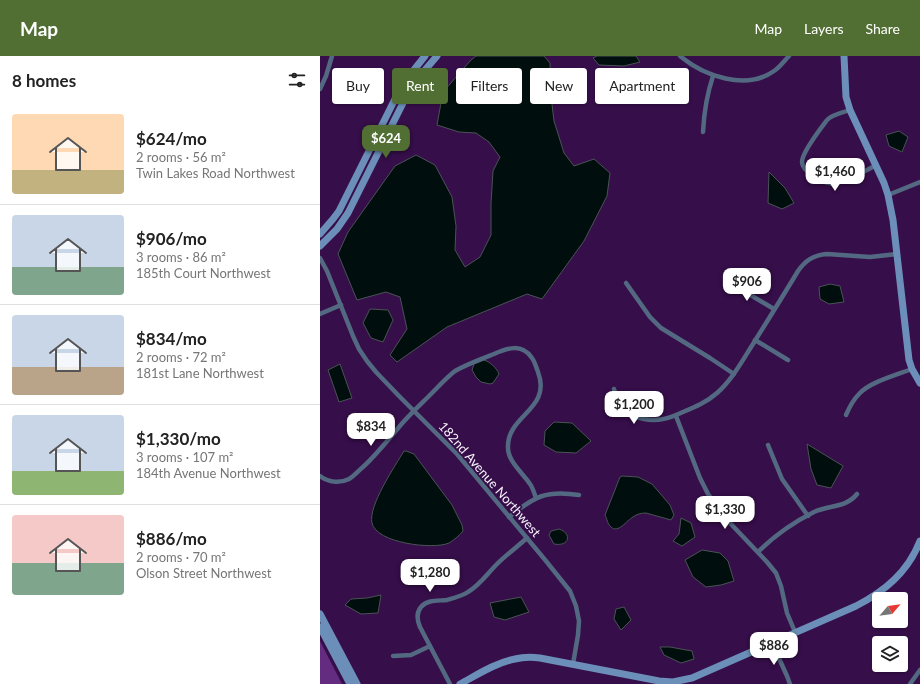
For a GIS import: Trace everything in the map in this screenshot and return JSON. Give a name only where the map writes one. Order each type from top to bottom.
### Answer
[{"type":"street","points":[[320,89],[332,56]]},
{"type":"street","points":[[320,234],[339,210],[408,76],[425,56]]},
{"type":"street","points":[[320,246],[337,229],[348,213],[407,95],[419,77],[437,56]]},
{"type":"street","points":[[680,56],[694,66],[714,76],[731,80],[755,79],[767,75],[775,71],[789,56]]},
{"type":"street","points":[[844,56],[846,97],[850,110],[888,195],[893,220],[908,360],[920,383]]},
{"type":"street","points":[[703,132],[709,88],[714,76]]},
{"type":"street","points":[[850,110],[834,115],[827,120],[805,151],[802,161],[803,165],[808,172],[820,180],[829,183],[840,182],[875,166]]},
{"type":"street","points":[[888,195],[920,182]]},
{"type":"street","points":[[614,389],[616,397],[626,411],[636,417],[647,420],[666,419],[700,405],[712,398],[723,388],[734,374],[802,265],[807,260],[820,254],[870,257],[897,254]]},
{"type":"street","name":"182nd Avenue Northwest","points":[[320,258],[327,271],[353,336],[363,355],[376,372],[457,454],[570,592],[578,613],[579,627],[573,664]]},
{"type":"street","points":[[728,281],[774,309]]},
{"type":"street","points":[[626,283],[650,317],[661,328],[734,374]]},
{"type":"street","points":[[320,314],[341,305]]},
{"type":"street","points":[[755,340],[788,360]]},
{"type":"street","points":[[320,476],[329,481],[338,482],[353,476],[367,464],[414,411],[458,369],[509,348],[518,348],[526,352],[532,358],[539,374],[541,383],[540,393],[537,402],[511,432],[507,447],[511,458],[531,485],[536,498]]},
{"type":"street","points":[[846,415],[854,399],[864,390],[876,383],[912,369]]},
{"type":"street","points":[[676,416],[698,473],[708,494],[730,523],[772,568],[779,580],[787,613],[795,632]]},
{"type":"street","points":[[768,445],[782,479],[808,516]]},
{"type":"street","points":[[758,552],[782,532],[808,516],[821,510],[847,503],[857,494]]},
{"type":"street","points":[[509,517],[528,502],[543,495],[579,495]]},
{"type":"street","points":[[450,684],[417,621],[418,611],[424,603],[452,598],[470,591],[479,584],[498,563],[527,538]]},
{"type":"street","points":[[460,684],[496,665],[514,659],[524,658],[540,658],[673,683],[692,678],[856,606],[876,595],[904,568],[920,541]]},
{"type":"street","points":[[320,614],[357,684]]},
{"type":"street","points":[[320,627],[350,684]]},
{"type":"street","points":[[772,643],[790,684]]},
{"type":"street","points":[[393,656],[412,655],[430,646]]},
{"type":"street","points":[[910,684],[920,670]]},
{"type":"shaded area","points":[[476,56],[544,56],[550,63],[550,68],[530,68],[530,104],[552,104],[554,121],[564,153],[574,166],[594,159],[610,173],[607,196],[584,241],[542,299],[527,294],[447,327],[397,362],[390,355],[407,329],[400,297],[386,292],[357,300],[338,254],[348,232],[395,166],[416,155],[435,165],[452,197],[456,226],[455,250],[465,267],[480,257],[491,235],[493,171],[500,157],[489,142],[476,133],[459,132],[437,125],[441,104],[448,104],[448,86],[456,77],[456,104],[522,104],[522,68],[464,68]]},
{"type":"shaded area","points":[[597,56],[636,56],[640,62],[624,66],[599,65],[593,58]]},
{"type":"shaded area","points":[[899,131],[908,137],[902,152],[889,146],[886,135]]},
{"type":"shaded area","points":[[769,172],[785,188],[794,203],[782,209],[768,203]]},
{"type":"shaded area","points":[[830,284],[840,286],[844,302],[829,304],[820,299],[819,287]]},
{"type":"shaded area","points":[[370,309],[388,310],[393,320],[383,342],[371,338],[363,323]]},
{"type":"shaded area","points":[[484,360],[493,365],[499,374],[493,383],[490,384],[481,382],[472,370],[474,364]]},
{"type":"shaded area","points":[[340,364],[352,398],[339,402],[328,370]]},
{"type":"shaded area","points":[[554,422],[572,423],[591,441],[576,453],[556,452],[544,445],[545,431]]},
{"type":"shaded area","points":[[807,444],[843,466],[831,488],[817,485],[811,469]]},
{"type":"shaded area","points":[[404,451],[414,454],[452,505],[462,525],[463,531],[449,543],[431,546],[394,540],[383,536],[376,530],[372,523],[374,507],[378,497]]},
{"type":"shaded area","points":[[620,477],[638,477],[652,484],[670,505],[674,515],[671,520],[642,513],[638,514],[617,529],[610,526],[605,515]]},
{"type":"shaded area","points":[[681,518],[691,523],[695,537],[682,546],[673,541],[679,534]]},
{"type":"shaded area","points":[[559,529],[566,533],[566,542],[554,544],[549,535],[551,531]]},
{"type":"shaded area","points":[[702,550],[720,553],[728,561],[734,581],[706,587],[693,577],[685,560]]},
{"type":"shaded area","points":[[381,595],[378,613],[361,614],[345,605],[351,599]]},
{"type":"shaded area","points":[[521,597],[529,612],[505,620],[494,617],[490,603]]},
{"type":"shaded area","points":[[624,607],[631,620],[621,630],[614,619],[616,609]]},
{"type":"shaded area","points":[[320,641],[342,684],[320,684]]},
{"type":"shaded area","points":[[660,647],[670,647],[692,651],[694,659],[681,663],[664,655]]}]
